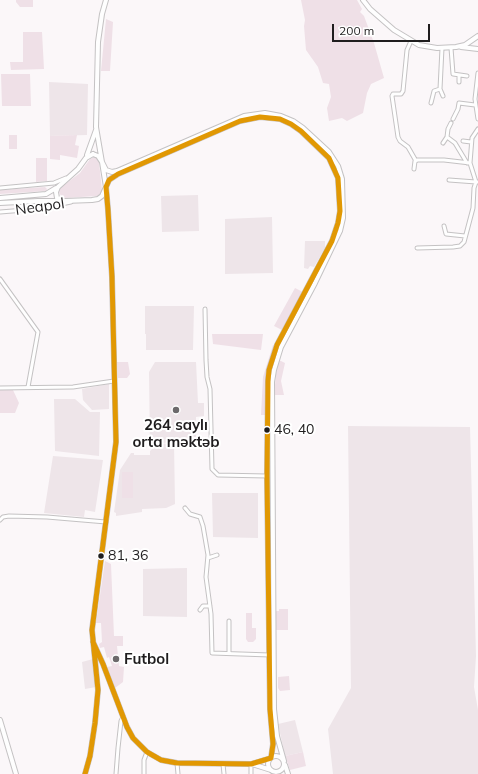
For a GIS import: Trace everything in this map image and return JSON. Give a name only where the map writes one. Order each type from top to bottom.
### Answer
[{"type":"main road","points":[[85,774],[90,756],[98,690],[92,630],[116,447],[112,277],[108,210],[106,187],[96,127],[98,42],[102,14],[106,0]]},
{"type":"main road","points":[[363,0],[370,9],[394,30],[411,41],[426,46],[442,48],[458,47],[469,43],[478,36]]},
{"type":"main road","points":[[458,47],[478,49]]},
{"type":"main road","points":[[0,198],[46,194],[58,187],[73,174],[91,154],[96,154],[106,170],[112,172],[232,120],[254,114],[270,114],[287,119],[303,128],[329,158],[338,175],[340,187],[340,218],[332,241],[278,342],[273,356],[268,388],[267,476],[275,718],[278,741],[288,774]]},
{"type":"main road","points":[[92,200],[101,197],[109,180],[118,174],[249,118],[270,117],[286,122],[301,131],[332,156],[340,171],[343,184],[343,218],[338,237],[281,347],[274,370],[272,417],[272,655],[270,714],[273,744],[269,763],[274,772]]},
{"type":"main road","points":[[86,158],[92,145],[96,127]]},
{"type":"main road","points":[[58,187],[56,196],[64,201]]},
{"type":"main road","points":[[0,203],[38,200],[92,200],[104,202],[108,210]]},
{"type":"main road","points":[[94,642],[122,717],[133,738],[147,752],[161,760],[178,763],[251,764],[278,756],[284,762]]},
{"type":"main road","points":[[97,675],[104,675],[109,679]]},
{"type":"main road","points":[[0,720],[16,774]]},
{"type":"main road","points":[[251,764],[274,772],[281,770],[284,762]]},
{"type":"street","points":[[411,41],[407,50],[403,91],[401,94],[393,94],[392,99],[398,137],[400,141],[408,147],[416,161],[414,169]]},
{"type":"street","points":[[442,48],[440,89],[443,96]]},
{"type":"street","points":[[451,48],[452,73],[454,75],[467,76]]},
{"type":"street","points":[[478,73],[475,105],[478,119]]},
{"type":"street","points":[[459,76],[459,82]]},
{"type":"street","points":[[431,103],[434,91],[440,89]]},
{"type":"street","points":[[443,143],[447,137],[448,128],[458,109],[459,103],[475,105]]},
{"type":"street","points":[[468,163],[471,142],[478,129]]},
{"type":"street","points":[[447,137],[455,143],[468,163],[477,182]]},
{"type":"street","points":[[462,141],[471,142]]},
{"type":"street","points":[[416,161],[444,160],[468,163]]},
{"type":"street","name":"Neapol","points":[[0,188],[54,183],[73,174]]},
{"type":"street","points":[[449,180],[477,182]]},
{"type":"street","points":[[417,248],[453,247],[460,246],[464,242],[471,215],[474,188],[477,182]]},
{"type":"street","name":"Neapol","points":[[0,212],[38,209],[80,200]]},
{"type":"street","points":[[444,226],[446,234],[465,236]]},
{"type":"street","points":[[0,279],[38,332],[28,387]]},
{"type":"street","points":[[205,309],[207,377],[210,389],[212,469],[218,475],[267,476]]},
{"type":"street","points":[[0,388],[79,386],[114,380]]},
{"type":"street","points":[[184,508],[201,520],[208,558],[206,577],[210,606],[212,653],[272,655]]},
{"type":"street","points":[[0,520],[7,516],[16,516],[106,522]]},
{"type":"street","points":[[208,558],[217,555]]},
{"type":"street","points":[[200,610],[203,606],[210,606]]},
{"type":"street","points":[[229,621],[229,653]]},
{"type":"street","points":[[116,774],[122,717]]},
{"type":"street","points":[[144,774],[144,760],[147,752]]},
{"type":"street","points":[[178,763],[178,774]]},
{"type":"street","points":[[223,764],[224,774]]},
{"type":"street","points":[[251,764],[251,774]]},
{"type":"shaded area","points":[[16,0],[33,0],[33,7],[20,7]]},
{"type":"shaded area","points":[[301,0],[357,0],[362,9],[360,12],[364,16],[374,43],[384,78],[371,84],[367,93],[363,113],[347,121],[342,118],[329,121],[327,108],[331,97],[329,84],[323,83],[318,67],[306,50],[305,20]]},
{"type":"shaded area","points":[[106,19],[113,22],[110,71],[101,71]]},
{"type":"shaded area","points":[[23,32],[42,32],[44,69],[11,70],[10,62],[23,62]]},
{"type":"shaded area","points":[[1,74],[30,74],[31,106],[2,106]]},
{"type":"shaded area","points":[[49,82],[88,84],[87,135],[50,136]]},
{"type":"shaded area","points":[[9,135],[17,135],[17,149],[9,149]]},
{"type":"shaded area","points":[[77,135],[75,145],[79,146],[77,158],[60,155],[60,160],[50,159],[50,136]]},
{"type":"shaded area","points":[[94,157],[97,158],[99,162],[102,190],[101,195],[64,198],[61,196],[59,192],[60,188],[80,173],[90,159]]},
{"type":"shaded area","points":[[36,158],[47,158],[47,181],[36,182]]},
{"type":"shaded area","points":[[45,187],[47,189],[46,191],[0,194],[0,190]]},
{"type":"shaded area","points":[[198,195],[199,231],[162,232],[161,196]]},
{"type":"shaded area","points":[[272,217],[273,273],[225,274],[225,219]]},
{"type":"shaded area","points":[[305,241],[325,241],[325,248],[314,267],[310,266],[308,269],[304,268]]},
{"type":"shaded area","points":[[295,288],[303,292],[282,330],[274,326]]},
{"type":"shaded area","points":[[145,306],[194,306],[193,350],[146,350]]},
{"type":"shaded area","points":[[212,334],[263,334],[261,350],[213,344]]},
{"type":"shaded area","points":[[273,345],[275,346],[267,373],[265,415],[261,415],[263,377]]},
{"type":"shaded area","points":[[279,360],[285,363],[281,381],[284,395],[274,395],[276,374]]},
{"type":"shaded area","points":[[117,362],[128,362],[130,374],[127,378],[118,378]]},
{"type":"shaded area","name":"264 saylı orta məktəb","points":[[155,362],[196,362],[198,403],[204,403],[204,416],[196,417],[196,442],[157,443],[150,449],[149,372]]},
{"type":"shaded area","points":[[109,384],[109,409],[92,410],[83,400],[82,389]]},
{"type":"shaded area","points":[[0,390],[13,390],[19,403],[15,413],[0,413]]},
{"type":"shaded area","points":[[54,399],[75,399],[90,412],[100,412],[99,456],[55,451]]},
{"type":"shaded area","points":[[348,426],[470,427],[476,656],[474,687],[478,710],[478,774],[333,774],[328,729],[351,688]]},
{"type":"shaded area","points":[[174,443],[175,504],[166,508],[142,509],[142,512],[116,516],[116,513],[114,512],[120,470],[131,453],[134,453],[134,455],[150,455],[150,451],[157,444]]},
{"type":"shaded area","points":[[53,456],[103,460],[95,512],[85,510],[84,517],[44,513]]},
{"type":"shaded area","points":[[122,472],[133,472],[133,498],[122,498]]},
{"type":"shaded area","points":[[212,493],[258,493],[258,538],[213,537]]},
{"type":"shaded area","points":[[105,561],[111,564],[114,636],[123,636],[123,646],[117,646],[119,666],[124,667],[123,682],[115,688],[107,667],[112,666],[109,657],[107,658],[104,647],[100,648],[99,644],[102,642],[101,623],[96,623]]},
{"type":"shaded area","points":[[187,568],[187,617],[143,616],[143,569]]},
{"type":"shaded area","points":[[279,609],[288,609],[288,630],[276,630],[276,611],[279,611]]},
{"type":"shaded area","points":[[246,613],[252,613],[252,628],[256,628],[256,639],[253,642],[248,642],[246,639]]},
{"type":"shaded area","points":[[93,659],[96,687],[85,689],[82,662]]},
{"type":"shaded area","points":[[289,676],[290,690],[280,691],[278,688],[278,677]]},
{"type":"shaded area","points":[[295,720],[303,752],[285,756],[278,724]]},
{"type":"shaded area","points":[[303,752],[306,766],[290,770],[285,756]]},
{"type":"transit line","points":[[85,774],[90,756],[98,690],[92,630],[116,442],[112,277],[106,187],[109,180],[118,174],[240,121],[260,117],[280,119],[301,131],[329,158],[338,178],[340,211],[332,241],[277,345],[269,370],[267,476],[270,709],[273,744],[271,758],[251,764],[177,763],[161,760],[147,752],[133,738],[127,727],[103,664],[93,642]]},
{"type":"place","name":"264 saylı orta məktəb","points":[[176,410]]},
{"type":"place","name":"46, 40","points":[[267,430]]},
{"type":"place","name":"81, 36","points":[[101,556]]},
{"type":"place","name":"Futbol","points":[[116,659]]}]
